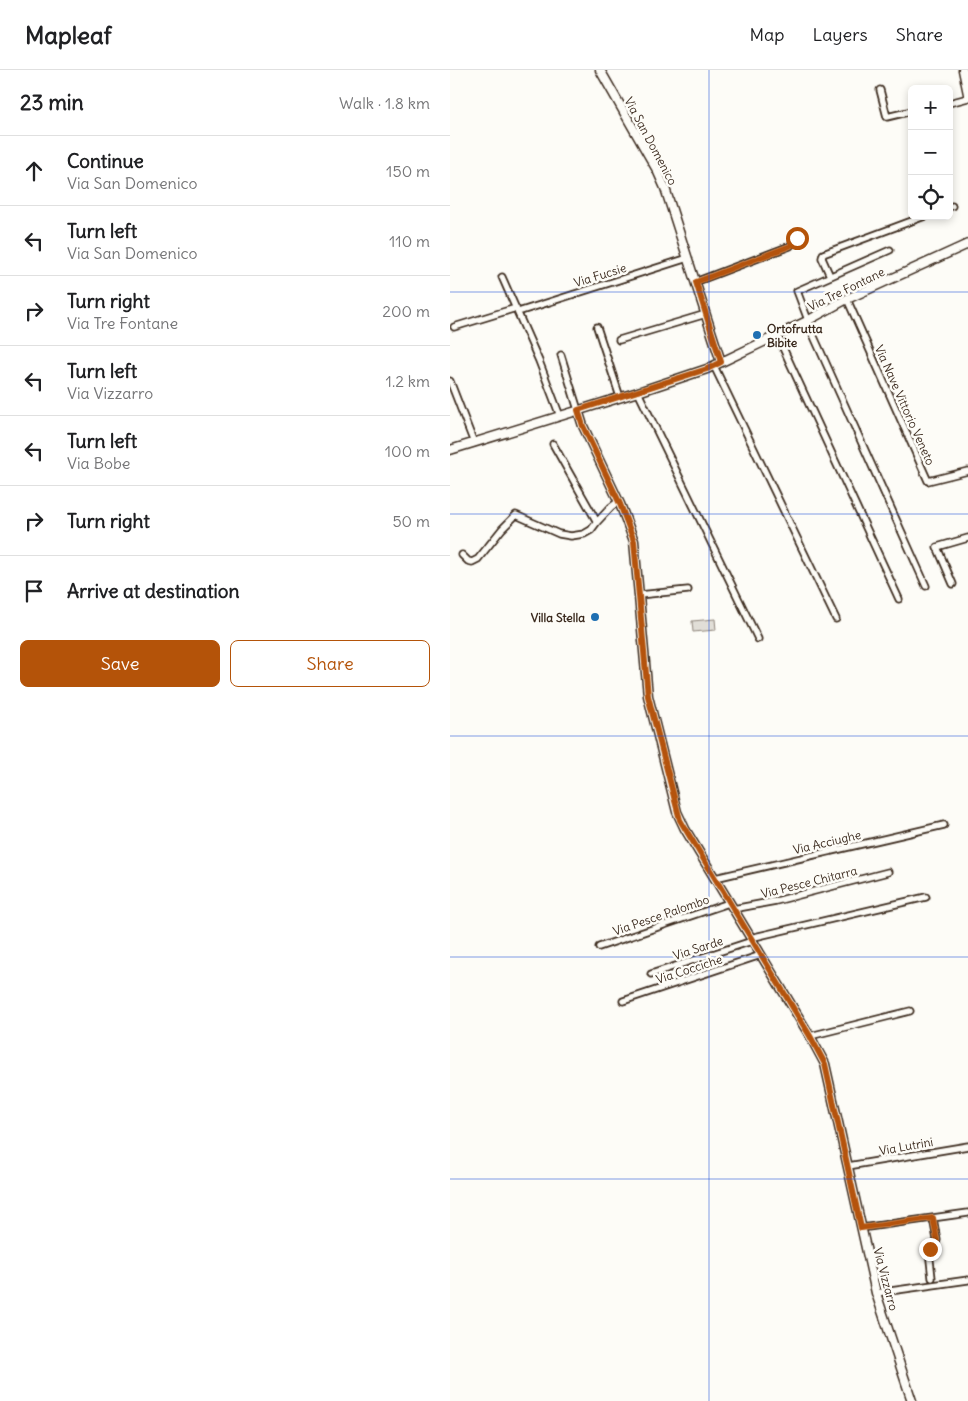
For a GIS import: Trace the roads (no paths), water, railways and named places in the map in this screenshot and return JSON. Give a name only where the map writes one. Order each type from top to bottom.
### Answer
[{"type":"street","name":"Via San Domenico","points":[[600,70],[657,170],[665,188],[706,314],[717,364]]},
{"type":"street","points":[[962,70],[968,94]]},
{"type":"street","points":[[880,90],[887,117],[908,112]]},
{"type":"street","points":[[953,101],[968,98]]},
{"type":"street","points":[[830,276],[822,258],[823,254],[914,220]]},
{"type":"street","points":[[696,282],[790,246],[797,238]]},
{"type":"street","name":"Via Tre Fontane","points":[[450,450],[638,392],[717,364],[847,299],[968,244]]},
{"type":"street","points":[[890,250],[797,291],[808,320],[926,586]]},
{"type":"street","name":"Via Fucsie","points":[[454,327],[517,310],[688,258]]},
{"type":"street","points":[[502,277],[560,416]]},
{"type":"street","name":"Via Nave Vittorio Veneto","points":[[847,299],[928,481],[968,471]]},
{"type":"street","points":[[619,340],[706,314]]},
{"type":"street","points":[[597,327],[620,397]]},
{"type":"street","points":[[777,335],[899,599]]},
{"type":"street","points":[[561,355],[578,410]]},
{"type":"street","points":[[717,364],[836,619]]},
{"type":"street","points":[[450,382],[474,443]]},
{"type":"street","points":[[638,392],[758,639]]},
{"type":"street","name":"Via Vizzarro","points":[[578,410],[583,426],[619,502],[635,545],[648,696],[677,812],[825,1064],[876,1293],[912,1401]]},
{"type":"street","points":[[553,444],[597,522]]},
{"type":"street","points":[[462,555],[472,562],[478,559],[516,515],[559,534],[571,536],[588,533],[611,507],[619,502]]},
{"type":"street","points":[[953,584],[937,547],[968,538]]},
{"type":"street","points":[[639,595],[688,590]]},
{"type":"street","name":"Via Acciughe","points":[[715,878],[944,825]]},
{"type":"street","name":"Via Pesce Chitarra","points":[[731,906],[776,901],[888,872]]},
{"type":"street","name":"Via Sarde","points":[[651,974],[751,939],[926,897]]},
{"type":"street","name":"Via Pesce Palombo","points":[[599,947],[731,906]]},
{"type":"street","name":"Via Cocciche","points":[[623,1001],[761,956]]},
{"type":"street","points":[[810,1036],[910,1012]]},
{"type":"street","name":"Via Lutrini","points":[[848,1166],[968,1146]]},
{"type":"street","points":[[861,1228],[968,1213]]},
{"type":"street","points":[[932,1278],[929,1251],[936,1244],[937,1240],[933,1218]]},
{"type":"street","points":[[876,1293],[968,1280]]},
{"type":"place","name":"Ortofrutta Bibite","points":[[757,335]]},
{"type":"place","name":"Villa Stella","points":[[595,617]]}]
